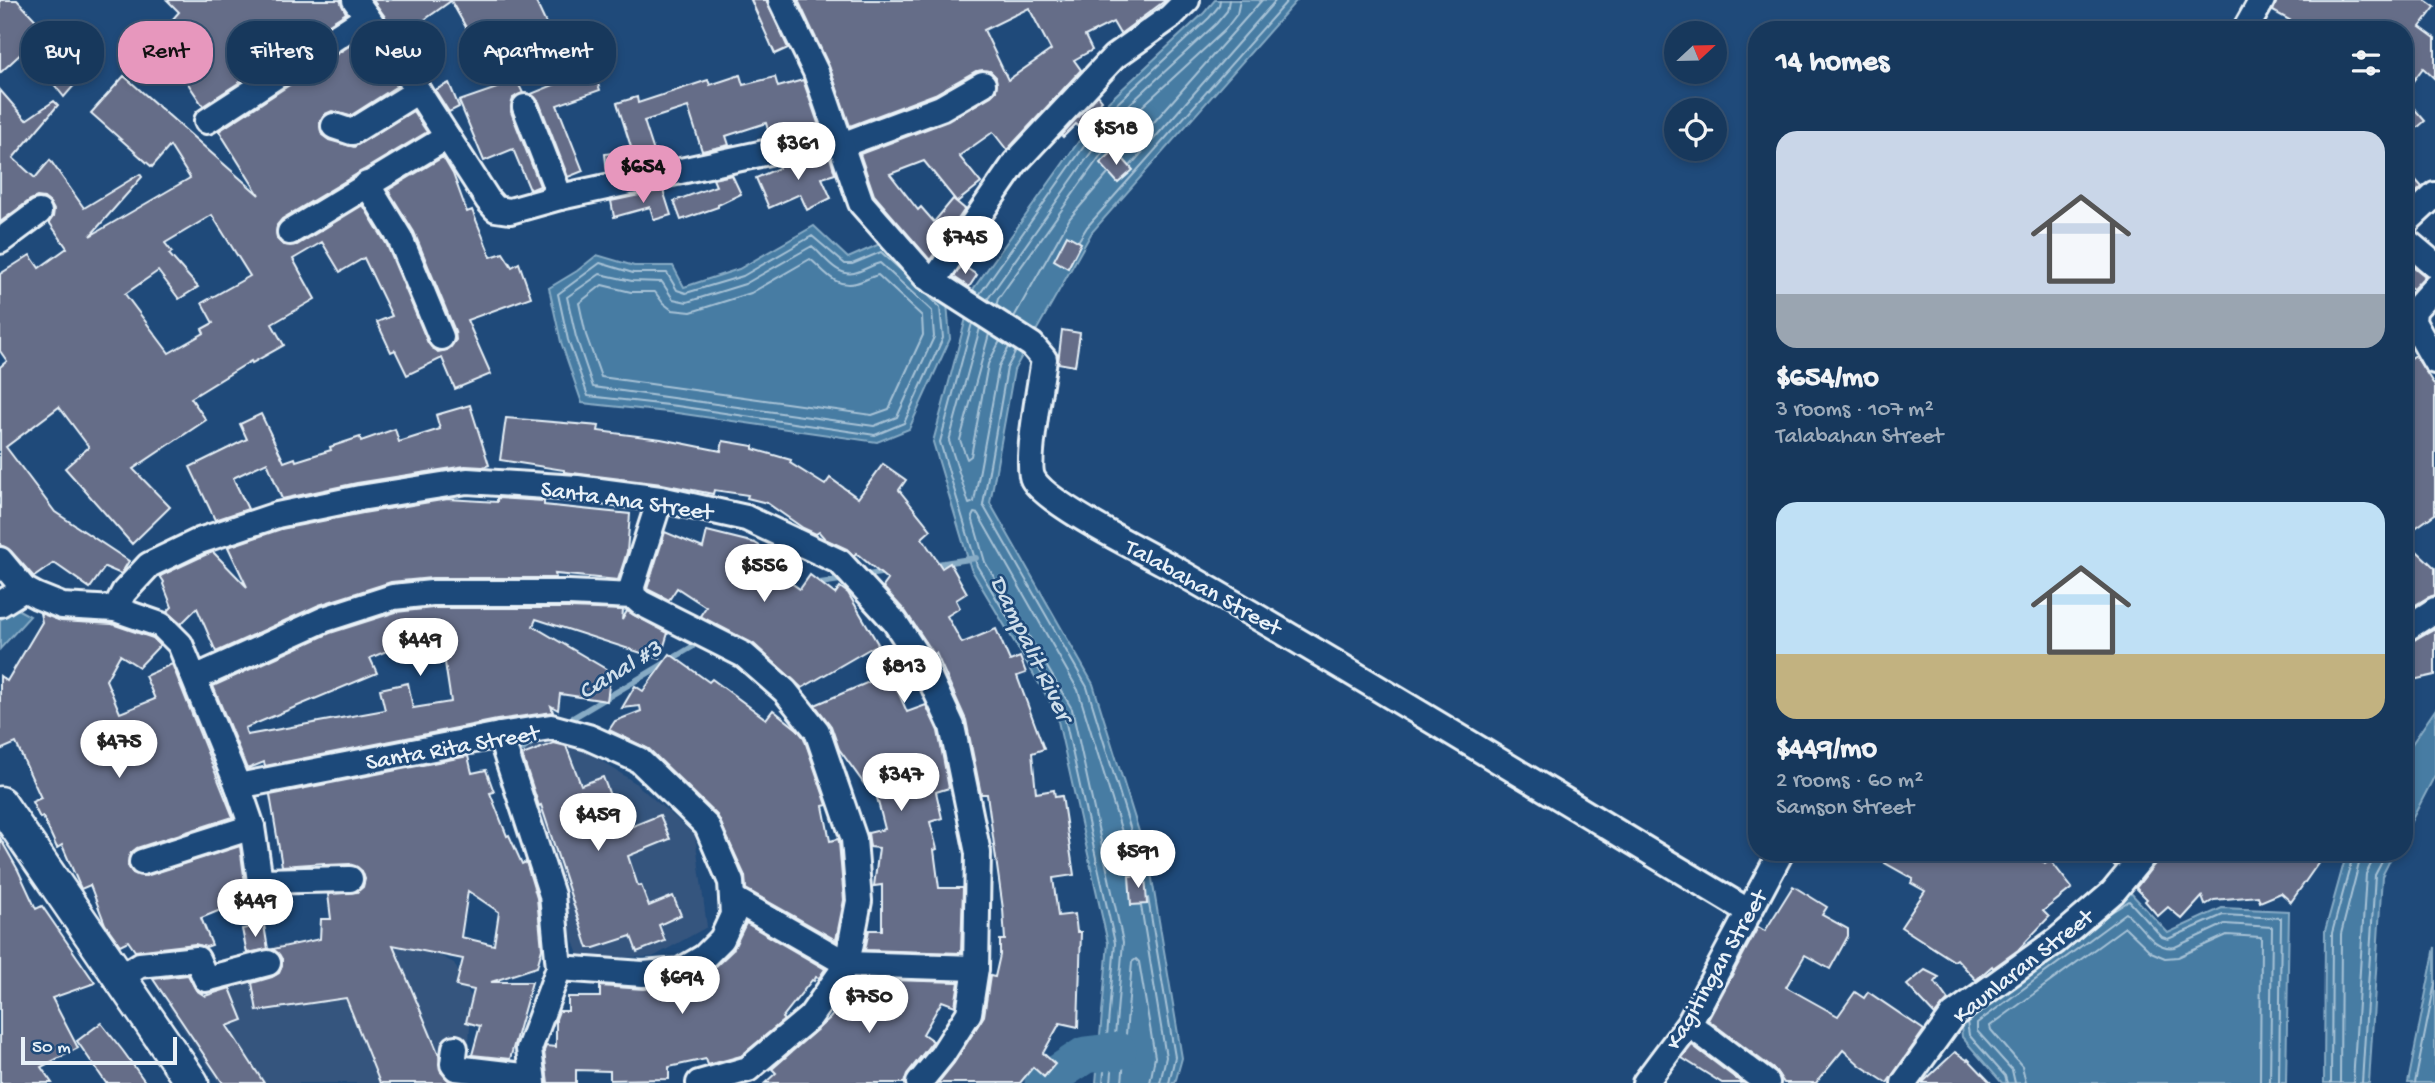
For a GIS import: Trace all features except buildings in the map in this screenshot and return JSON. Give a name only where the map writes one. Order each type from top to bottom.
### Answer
[{"type":"main road","points":[[0,803],[192,1083]]},
{"type":"street","name":"Talabahan Street","points":[[781,0],[816,72],[861,203],[900,249],[933,282],[1027,341],[1044,359],[1031,458],[1031,476],[1040,489],[1086,520],[1290,635],[1748,911]]},
{"type":"street","points":[[933,282],[1015,163],[1114,57],[1170,18],[1187,0]]},
{"type":"street","points":[[2250,21],[2262,0]]},
{"type":"street","points":[[207,121],[361,8],[488,200],[496,209],[510,211],[560,197],[829,139],[847,143],[941,108],[984,84]]},
{"type":"street","points":[[334,127],[352,132],[418,91]]},
{"type":"street","points":[[525,107],[560,197]]},
{"type":"street","points":[[290,232],[447,136]]},
{"type":"street","points":[[367,184],[400,238],[441,337]]},
{"type":"street","points":[[2413,216],[2435,195]]},
{"type":"street","points":[[0,241],[39,212]]},
{"type":"street","points":[[2413,247],[2435,265]]},
{"type":"street","points":[[2435,287],[2414,310],[2413,322],[2435,361]]},
{"type":"street","name":"Santa Ana Street","points":[[115,609],[124,592],[149,565],[200,541],[277,515],[360,498],[467,481],[577,488],[660,499],[746,518],[840,562],[895,622],[926,670],[952,726],[978,853],[976,968],[969,1013],[942,1055],[919,1083]]},
{"type":"street","points":[[633,596],[632,586],[660,499]]},
{"type":"street","points":[[0,560],[24,589],[62,606],[115,609],[161,625],[180,644],[244,785],[260,881],[350,879]]},
{"type":"street","points":[[0,604],[24,589]]},
{"type":"street","points":[[195,678],[325,619],[393,597],[432,593],[633,596],[641,603],[744,656],[785,691],[817,731],[854,839],[859,901],[847,964],[810,1017],[748,1069],[699,1083]]},
{"type":"street","points":[[2413,624],[2435,610]]},
{"type":"street","name":"Santa Rita Street","points":[[244,785],[551,727],[588,737],[639,760],[707,826],[731,882],[733,915],[722,939],[704,957],[680,971],[643,974],[559,968]]},
{"type":"street","points":[[454,1048],[453,1064],[456,1068],[533,1080],[529,1049],[559,968],[552,895],[500,735]]},
{"type":"street","points":[[142,862],[252,827]]},
{"type":"street","name":"Kagitingan Street","points":[[1645,1083],[1689,1024],[1776,861]]},
{"type":"street","name":"Kaunlaran Street","points":[[1904,1083],[1953,1015],[2056,941],[2113,892],[2139,861]]},
{"type":"street","points":[[732,898],[847,964],[976,968]]},
{"type":"street","points":[[120,978],[140,965],[174,961],[197,959],[206,979],[268,963]]},
{"type":"street","points":[[1689,1024],[1767,1083]]},
{"type":"shaded area","points":[[566,738],[634,782],[695,835],[707,927],[653,957],[579,958],[510,758],[518,744]]},
{"type":"shaded area","points":[[400,935],[454,963],[472,999],[466,1083],[219,1083],[169,1008],[277,945]]},
{"type":"water","name":"Dampalit River","points":[[1215,0],[1297,0],[1092,232],[1014,370],[990,503],[1093,684],[1150,867],[1182,1058],[1175,1083],[1096,1083],[1108,943],[1056,712],[971,569],[933,442],[974,288],[1104,106]]},
{"type":"water","points":[[814,226],[848,258],[882,243],[947,303],[950,339],[909,429],[877,442],[677,413],[582,403],[561,342],[549,288],[597,255],[634,266],[673,266],[684,287],[739,269]]},
{"type":"water","points":[[17,609],[30,616],[0,649],[0,620]]},
{"type":"water","points":[[2435,710],[2435,775],[2413,818],[2413,742]]},
{"type":"water","points":[[2344,861],[2390,861],[2382,876],[2369,1083],[2324,1083],[2325,931]]},
{"type":"water","points":[[2128,890],[2168,933],[2222,908],[2289,911],[2286,1083],[2002,1083],[1962,1037],[1960,1016]]},
{"type":"water","points":[[2435,947],[2435,1083],[2408,1083]]},
{"type":"waterway","name":"Canal #3","points":[[931,565],[976,558]]},
{"type":"waterway","name":"Canal #3","points":[[862,576],[886,572]]},
{"type":"waterway","name":"Canal #3","points":[[813,586],[847,579]]},
{"type":"waterway","name":"Canal #3","points":[[566,722],[692,647]]},
{"type":"waterway","name":"Canal #3","points":[[516,754],[537,739]]},
{"type":"waterway","points":[[1043,1083],[1085,1055],[1118,1051]]}]
